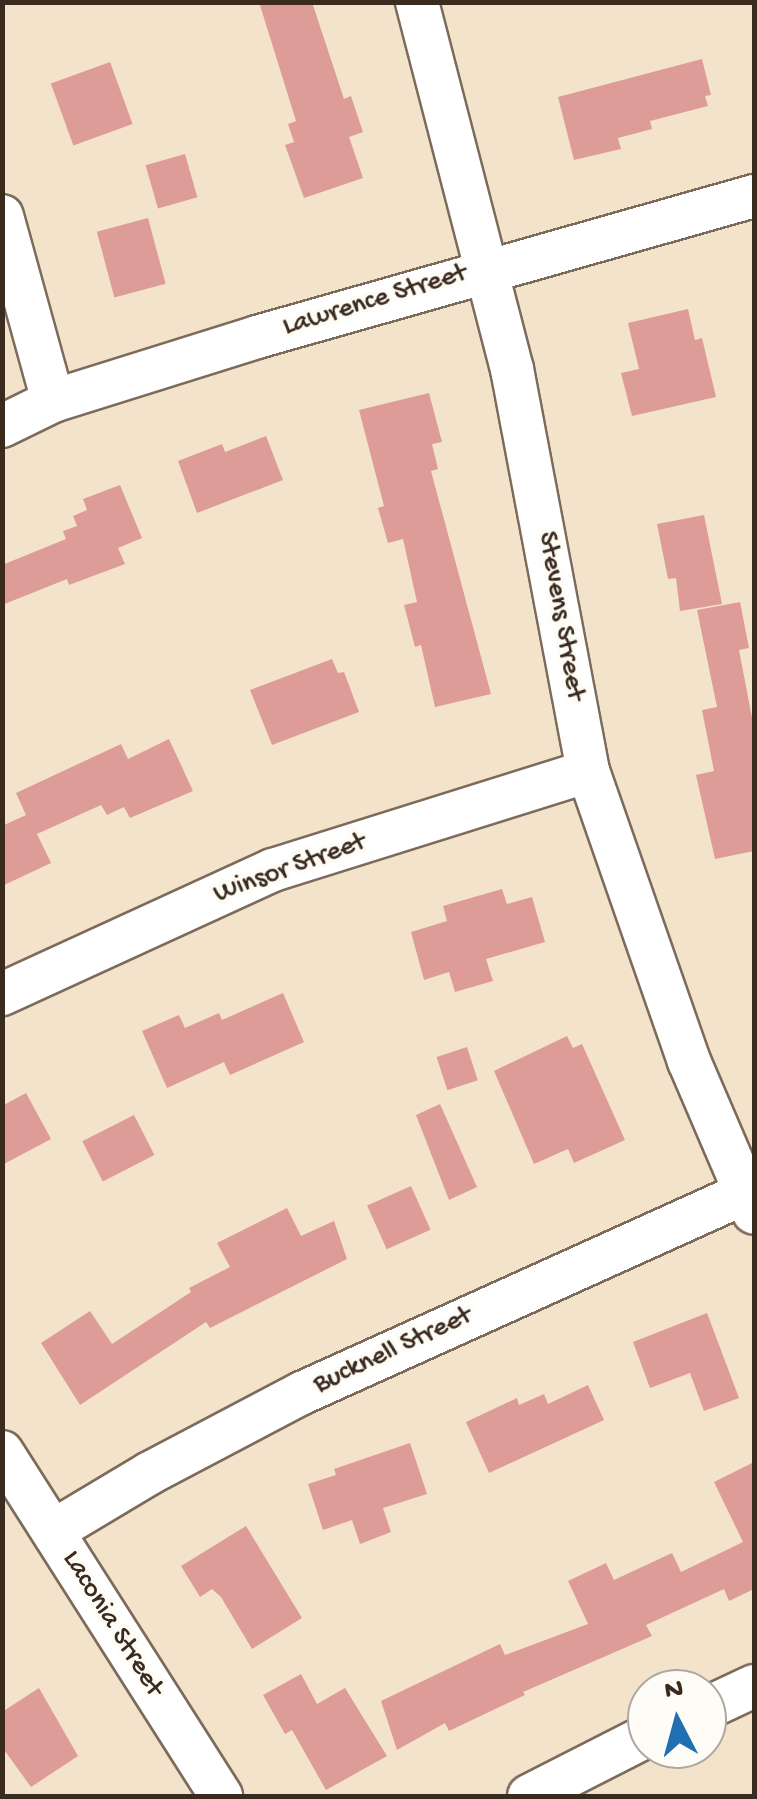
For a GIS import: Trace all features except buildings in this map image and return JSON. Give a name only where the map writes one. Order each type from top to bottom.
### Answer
[{"type":"street","name":"Stevens Street","points":[[417,2],[516,388],[588,771],[689,1062],[749,1203]]},
{"type":"street","name":"Lawrence Street","points":[[2,426],[53,402],[485,268],[754,196]]},
{"type":"street","points":[[2,216],[53,402]]},
{"type":"street","name":"Winsor Street","points":[[2,994],[273,870],[588,771]]},
{"type":"street","name":"Bucknell Street","points":[[53,1530],[150,1473],[302,1393],[749,1203]]},
{"type":"street","name":"Laconia Street","points":[[2,1452],[221,1796]]},
{"type":"street","points":[[727,1699],[754,1686]]},
{"type":"street","points":[[529,1796],[627,1746]]}]
